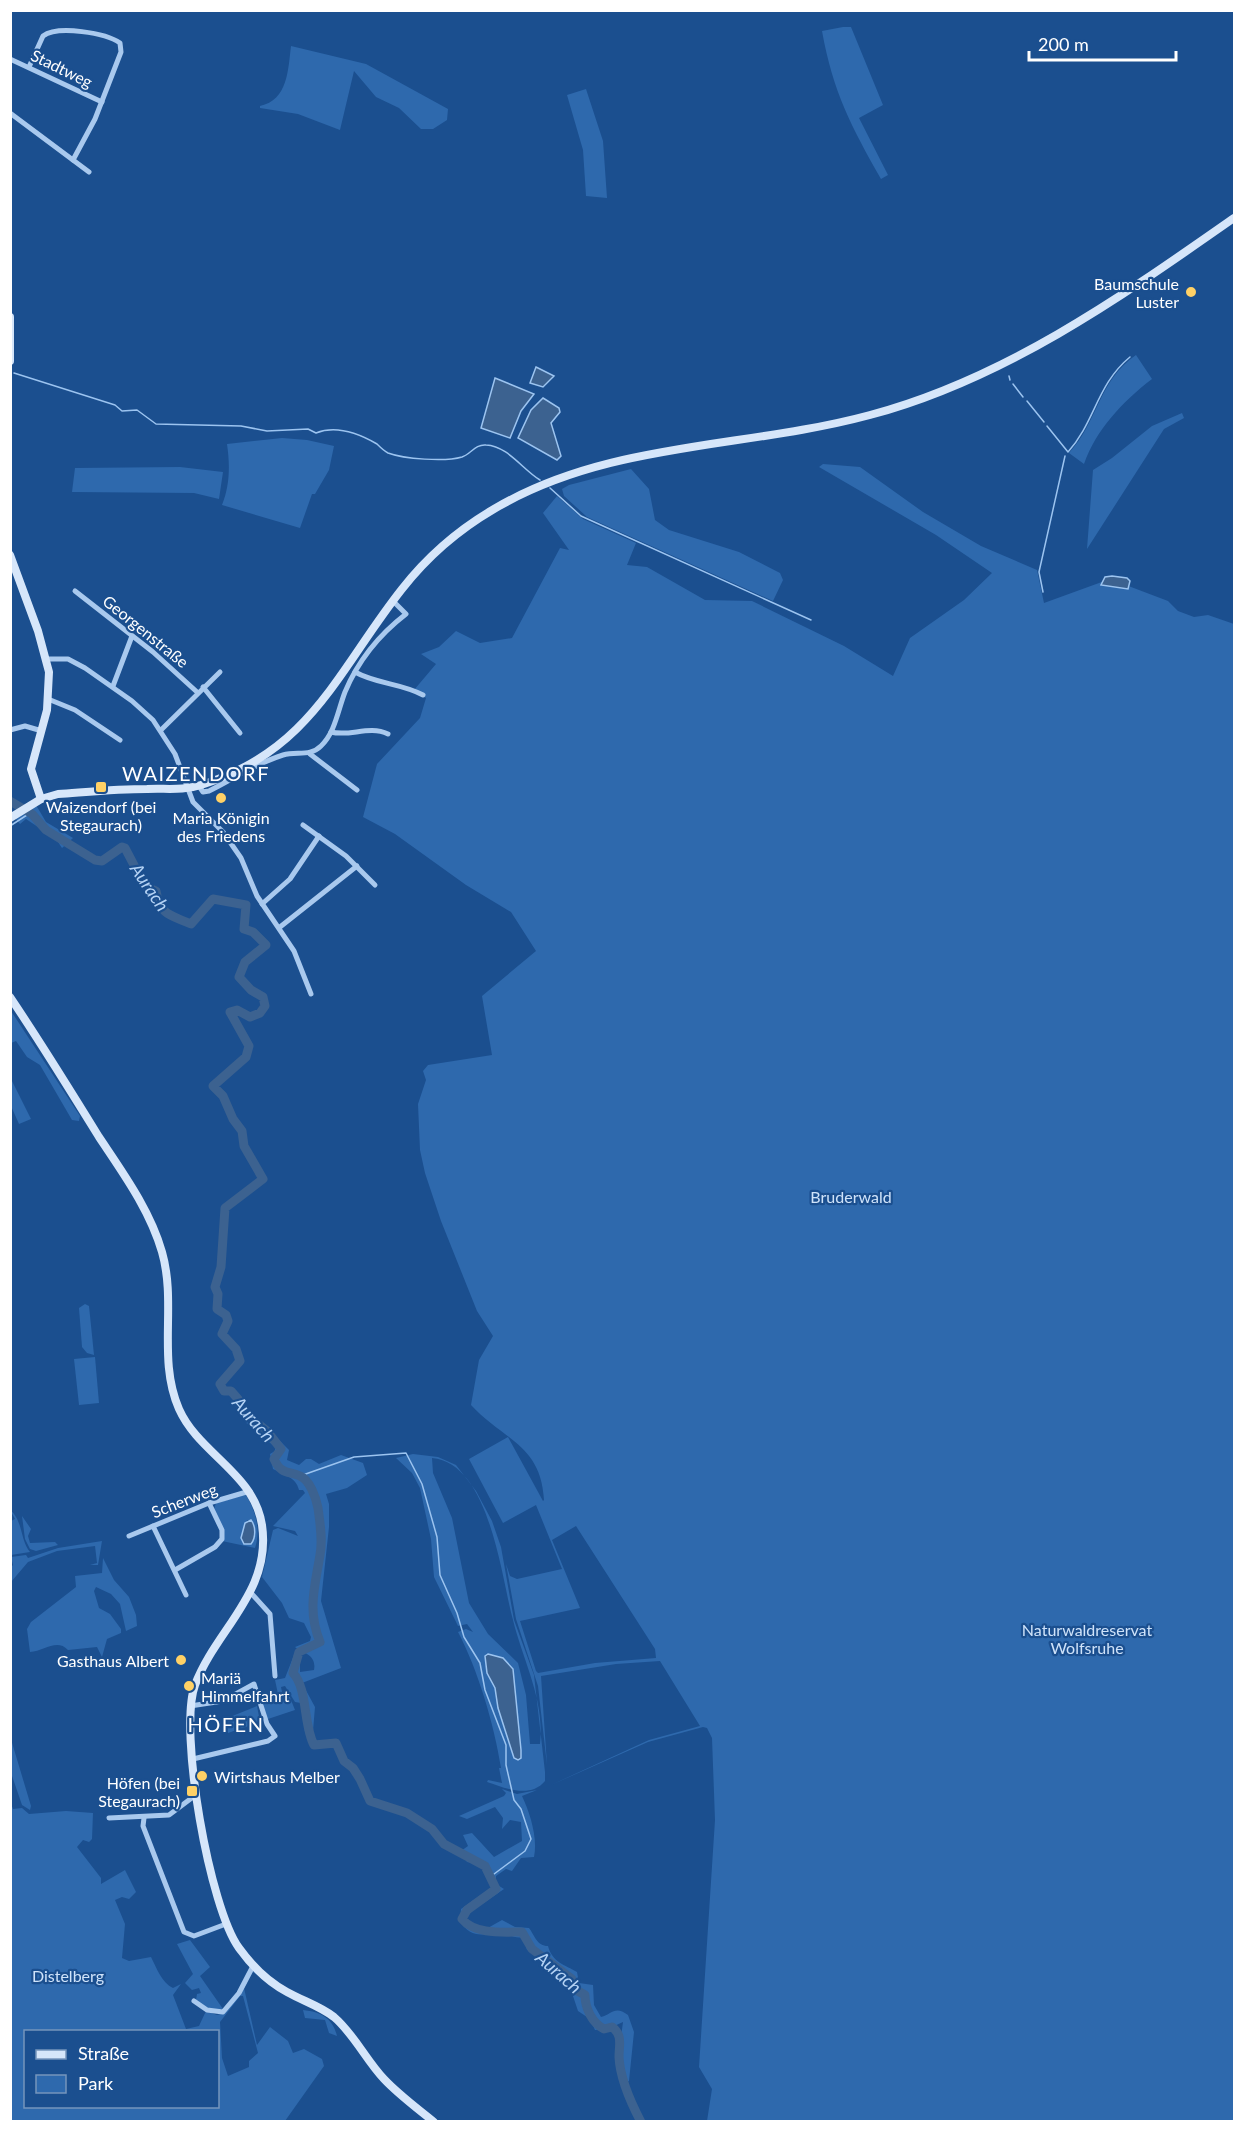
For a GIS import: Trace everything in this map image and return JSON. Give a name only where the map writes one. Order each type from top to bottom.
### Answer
[{"type":"street","points":[[29,67],[46,33],[92,33],[112,37],[120,43],[121,52],[102,102],[73,160]]},
{"type":"street","name":"Stadtweg","points":[[10,59],[102,102]]},
{"type":"street","points":[[10,113],[89,172]]},
{"type":"street","points":[[10,818],[41,799],[58,794],[188,788],[199,786],[251,762],[303,724],[328,696],[413,575],[449,539],[491,510],[531,488],[575,471],[630,457],[801,431],[870,415],[923,398],[1002,363],[1077,324],[1234,218]]},
{"type":"street","points":[[10,317],[10,362]]},
{"type":"street","points":[[12,558],[46,659],[48,699],[31,769],[41,799]]},
{"type":"street","name":"Georgenstraße","points":[[75,591],[197,692]]},
{"type":"street","points":[[310,753],[324,744],[331,732],[355,672],[380,637],[406,614],[393,601]]},
{"type":"street","points":[[113,686],[132,636]]},
{"type":"street","points":[[46,659],[68,659],[113,686],[132,700],[161,730],[180,765],[196,806],[235,848],[262,904],[280,927],[294,951],[312,994]]},
{"type":"street","points":[[161,730],[197,692],[220,672]]},
{"type":"street","points":[[355,672],[373,680],[411,688],[423,694]]},
{"type":"street","points":[[203,687],[240,733]]},
{"type":"street","points":[[48,699],[75,710],[120,740]]},
{"type":"street","points":[[10,730],[25,726],[42,731]]},
{"type":"street","points":[[331,732],[339,734],[375,730],[388,734]]},
{"type":"street","points":[[199,786],[206,792],[280,756],[295,752],[310,753],[357,790]]},
{"type":"street","points":[[303,825],[357,866],[375,885]]},
{"type":"street","points":[[262,904],[290,879],[319,836]]},
{"type":"street","points":[[280,927],[357,866]]},
{"type":"street","points":[[10,997],[13,1007],[149,1218],[166,1268],[168,1364],[176,1401],[188,1425],[247,1488],[258,1507],[263,1528],[259,1564],[251,1593],[206,1660],[193,1691],[190,1706],[197,1794],[211,1877],[226,1924],[231,1937],[253,1966],[273,1983],[317,2006],[339,2022],[383,2078],[434,2121]]},
{"type":"street","name":"Scherweg","points":[[129,1536],[247,1488]]},
{"type":"street","points":[[175,1570],[215,1547],[222,1539],[222,1530],[209,1503]]},
{"type":"street","points":[[153,1526],[186,1595]]},
{"type":"street","points":[[251,1593],[270,1614],[275,1676]]},
{"type":"street","points":[[190,1706],[223,1701],[254,1684],[267,1724],[275,1736],[268,1741],[193,1759]]},
{"type":"street","points":[[108,1818],[169,1815],[197,1794]]},
{"type":"street","points":[[144,1818],[144,1826],[167,1892],[184,1932],[194,1936],[226,1924]]},
{"type":"street","points":[[194,2001],[207,2010],[223,2012],[239,1993],[253,1966]]},
{"type":"green space","points":[[851,27],[883,105],[859,118],[888,175],[881,179],[844,108],[826,53],[822,31]]},
{"type":"green space","points":[[291,46],[366,64],[448,109],[447,120],[433,129],[421,129],[399,108],[376,97],[354,71],[340,130],[298,114],[260,108],[276,97],[285,83]]},
{"type":"green space","points":[[586,89],[603,141],[607,198],[586,196],[583,150],[567,95]]},
{"type":"green space","points":[[1136,355],[1152,379],[1111,417],[1095,440],[1084,464],[1069,453],[1079,441],[1114,377],[1123,365]]},
{"type":"green space","points":[[1182,413],[1184,418],[1164,429],[1087,549],[1093,470],[1152,426]]},
{"type":"green space","points":[[282,438],[307,440],[334,446],[329,470],[315,494],[312,494],[300,528],[222,505],[229,475],[227,444]]},
{"type":"green space","name":"Bruderwald","points":[[823,464],[860,467],[923,512],[981,546],[1037,570],[1044,603],[1110,579],[1168,601],[1178,611],[1194,617],[1208,615],[1234,624],[1234,2121],[707,2121],[712,2089],[699,2067],[715,1820],[712,1738],[707,1728],[703,1727],[648,1742],[551,1785],[649,1740],[700,1726],[660,1661],[616,1664],[541,1676],[547,1765],[538,1686],[516,1619],[506,1564],[510,1576],[517,1579],[562,1569],[536,1505],[503,1523],[469,1459],[508,1437],[471,1405],[479,1360],[493,1336],[477,1311],[441,1221],[425,1173],[420,1150],[418,1104],[426,1080],[423,1071],[428,1065],[492,1055],[482,996],[536,951],[511,912],[466,885],[395,834],[363,817],[377,764],[420,718],[426,698],[414,690],[436,664],[421,654],[439,647],[456,631],[480,643],[512,638],[560,548],[569,550],[543,513],[557,496],[583,519],[636,543],[627,565],[647,567],[705,600],[752,601],[844,646],[893,676],[910,638],[964,600],[992,573],[936,535],[819,467]],"holes":[[[508,1437],[536,1466],[541,1481],[543,1501]],[[576,1526],[655,1649],[656,1658],[595,1663],[538,1673],[536,1671],[520,1621],[580,1608],[552,1540]]]},
{"type":"green space","points":[[180,467],[223,472],[219,499],[194,493],[72,492],[75,468]]},
{"type":"green space","points":[[631,469],[649,489],[655,520],[669,530],[739,552],[780,573],[783,580],[773,601],[587,517],[564,496],[562,489],[569,485]]},
{"type":"green space","points":[[36,805],[46,822],[73,838],[62,848],[56,839],[26,819],[20,824],[15,818]]},
{"type":"green space","points":[[11,1011],[80,1116],[79,1121],[72,1120],[40,1065],[27,1057],[16,1041],[11,1043]]},
{"type":"green space","points":[[10,1077],[31,1119],[19,1124],[11,1106]]},
{"type":"green space","points":[[85,1304],[89,1306],[94,1355],[87,1353],[82,1347],[79,1308]]},
{"type":"green space","points":[[95,1357],[99,1403],[79,1405],[74,1359]]},
{"type":"green space","points":[[244,1417],[270,1431],[289,1450],[287,1460],[299,1465],[306,1459],[311,1459],[319,1464],[341,1455],[363,1463],[367,1475],[347,1488],[326,1494],[329,1504],[329,1527],[321,1601],[341,1668],[302,1683],[315,1707],[313,1731],[305,1732],[301,1703],[295,1702],[285,1686],[281,1687],[282,1692],[278,1694],[275,1680],[285,1678],[294,1655],[300,1660],[300,1672],[314,1670],[311,1657],[295,1647],[310,1641],[311,1637],[304,1623],[289,1618],[282,1603],[262,1577],[273,1530],[278,1528],[298,1536],[295,1531],[273,1526],[305,1493],[299,1490],[292,1479],[273,1469],[270,1454],[275,1451],[275,1447],[244,1421]]},
{"type":"green space","points":[[413,1454],[438,1457],[456,1465],[466,1478],[452,1465],[432,1458],[433,1473],[452,1518],[469,1603],[488,1634],[518,1663],[526,1695],[530,1744],[540,1744],[540,1732],[545,1781],[532,1790],[517,1790],[487,1782],[488,1780],[502,1783],[499,1768],[501,1768],[484,1698],[458,1632],[466,1629],[473,1632],[467,1624],[458,1626],[434,1577],[431,1539],[420,1488],[412,1473],[396,1458]],"holes":[[[486,1655],[503,1658],[513,1669],[521,1758],[514,1759],[495,1686],[488,1675]]]},
{"type":"green space","points":[[469,1482],[476,1491],[492,1521],[501,1547],[514,1620],[534,1675],[537,1698],[517,1635],[490,1525],[480,1500]]},
{"type":"green space","points":[[246,1495],[256,1521],[258,1535],[255,1548],[222,1541],[214,1509],[216,1503]],"holes":[[[247,1520],[252,1520],[255,1529],[252,1544],[241,1540]]]},
{"type":"green space","points":[[10,1510],[17,1519],[24,1542],[30,1552],[11,1555],[11,1521],[15,1519]]},
{"type":"green space","points":[[22,1516],[31,1529],[28,1536],[30,1543],[55,1542],[58,1545],[36,1551],[30,1549],[25,1539]]},
{"type":"green space","points":[[102,1541],[98,1565],[90,1565],[97,1563],[95,1546],[57,1551],[28,1562],[11,1582],[13,1565],[11,1557],[26,1555],[28,1558],[58,1548]]},
{"type":"green space","points":[[103,1558],[114,1580],[129,1597],[136,1615],[137,1626],[126,1631],[120,1604],[111,1594],[96,1587],[94,1591],[99,1608],[110,1614],[121,1629],[121,1633],[107,1639],[102,1657],[97,1647],[68,1650],[55,1645],[30,1652],[27,1629],[31,1622],[76,1587],[75,1576],[102,1573]]},
{"type":"green space","points":[[289,1695],[295,1710],[265,1720],[260,1704]]},
{"type":"green space","points":[[257,1706],[260,1722],[228,1733],[225,1719]]},
{"type":"green space","points":[[10,1736],[31,1806],[30,1810],[22,1805],[11,1773]]},
{"type":"green space","points":[[502,1789],[517,1794],[537,1790],[522,1796],[532,1826],[535,1842],[534,1857],[521,1858],[512,1871],[506,1869],[496,1876],[496,1884],[504,1889],[466,1915],[466,1919],[471,1925],[486,1929],[502,1920],[515,1927],[529,1928],[539,1942],[548,1946],[556,1959],[577,1972],[579,1983],[593,1985],[594,2005],[601,2017],[617,2010],[628,2015],[634,2032],[629,2081],[621,2083],[618,2059],[623,2022],[610,2028],[595,2030],[590,2019],[578,2011],[568,1981],[559,1977],[556,1968],[539,1952],[527,1950],[524,1937],[497,1933],[473,1933],[468,1931],[460,1921],[461,1909],[492,1887],[481,1864],[467,1862],[461,1851],[468,1846],[463,1835],[472,1833],[494,1857],[522,1841],[521,1822],[510,1820],[502,1829],[503,1818],[495,1807],[467,1819],[459,1816],[504,1796],[506,1793]]},
{"type":"green space","name":"Distelberg","points":[[10,1801],[13,1809],[22,1808],[29,1814],[66,1811],[93,1813],[92,1839],[89,1842],[83,1840],[77,1847],[101,1878],[101,1884],[125,1870],[136,1892],[129,1899],[122,1897],[115,1900],[125,1924],[122,1958],[129,1961],[151,1957],[169,1986],[173,1988],[181,1984],[173,1995],[186,2029],[199,2026],[206,2011],[217,2015],[224,2013],[253,1970],[276,1988],[253,1972],[244,1988],[257,2045],[270,2027],[288,2041],[293,2053],[304,2049],[322,2059],[324,2066],[285,2121],[11,2121]],"holes":[[[240,1996],[243,1996],[258,2053],[249,2061],[249,2067],[228,2076],[222,2058],[220,2022]]]},
{"type":"green space","points":[[190,1940],[210,1967],[200,1976],[223,2009],[211,2011],[196,2000],[197,1994],[201,1993],[199,1988],[192,1990],[185,1983],[193,1974],[177,1944]]},
{"type":"green space","points":[[303,2010],[326,2017],[333,2025],[337,2036],[329,2033],[325,2020],[305,2018]]},
{"type":"shaded area","points":[[536,367],[554,376],[543,387],[530,383]]},
{"type":"shaded area","points":[[495,378],[534,394],[521,411],[510,438],[481,428]]},
{"type":"shaded area","points":[[543,398],[559,408],[560,412],[551,423],[561,456],[557,460],[518,438],[531,410]]},
{"type":"shaded area","points":[[1105,577],[1127,578],[1130,581],[1128,589],[1101,585]]},
{"type":"shaded area","points":[[251,1520],[255,1529],[254,1539],[251,1544],[244,1544],[241,1538],[245,1523]]},
{"type":"shaded area","points":[[488,1654],[503,1658],[513,1669],[521,1750],[521,1758],[518,1760],[514,1758],[498,1708],[495,1688],[487,1673],[485,1656]]},
{"type":"waterway","points":[[1047,426],[1068,452],[1084,428],[1110,379],[1130,357]]},
{"type":"waterway","points":[[14,373],[115,405],[122,411],[137,410],[156,424],[241,426],[267,431],[308,429],[316,433],[331,430],[347,431],[377,444],[388,453],[425,459],[455,459],[465,456],[479,446],[494,446],[508,454],[540,480]]},
{"type":"waterway","points":[[1009,376],[1010,380]]},
{"type":"waterway","points":[[1013,384],[1023,397]]},
{"type":"waterway","points":[[1027,401],[1044,422]]},
{"type":"waterway","points":[[1043,592],[1039,572],[1065,456]]},
{"type":"waterway","points":[[550,488],[581,516],[811,620]]},
{"type":"waterway","name":"Aurach","points":[[10,801],[32,814],[46,830],[95,860],[102,861],[122,847],[125,848],[145,886],[156,891],[160,905],[172,916],[191,924],[213,899],[246,905],[244,929],[253,932],[266,945],[245,962],[239,977],[251,990],[263,997],[265,1006],[260,1013],[250,1017],[237,1010],[230,1012],[249,1046],[246,1057],[213,1086],[223,1096],[233,1119],[242,1131],[244,1146],[263,1179],[225,1208],[221,1267],[215,1287],[218,1294],[217,1309],[226,1315],[228,1321],[222,1334],[236,1349],[240,1361],[220,1384],[224,1391],[231,1391],[238,1399],[242,1411],[267,1431],[281,1449],[274,1459],[279,1468],[304,1478],[317,1504],[321,1543],[313,1609],[320,1642],[299,1652],[293,1673],[301,1688],[308,1728],[314,1745],[336,1743],[344,1761],[353,1768],[360,1779],[370,1801],[407,1813],[432,1829],[444,1844],[485,1866],[496,1889],[467,1910],[462,1919],[474,1928],[482,1930],[522,1932],[532,1949],[572,1979],[576,1990],[585,1995],[586,2005],[596,2023],[604,2029],[612,2027],[618,2033],[621,2074],[641,2122]]},
{"type":"waterway","points":[[10,826],[30,813]]},
{"type":"waterway","points":[[300,1476],[354,1457],[406,1453],[422,1484],[437,1537],[440,1575],[457,1613],[464,1637],[480,1663],[485,1690],[506,1745],[506,1765],[514,1800],[521,1809],[531,1839],[525,1851],[490,1877]]},
{"type":"place","name":"Baumschule Luster","points":[[1191,292]]},
{"type":"place","name":"Waizendorf (bei Stegaurach)","points":[[101,787]]},
{"type":"place","name":"Maria Königin des Friedens","points":[[221,798]]},
{"type":"place","name":"Gasthaus Albert","points":[[181,1660]]},
{"type":"place","name":"Mariä Himmelfahrt","points":[[189,1686]]},
{"type":"place","name":"Wirtshaus Melber","points":[[202,1776]]},
{"type":"place","name":"Höfen (bei Stegaurach)","points":[[192,1791]]},
{"type":"district","name":"WAIZENDORF","points":[[196,773]]},
{"type":"district","name":"HÖFEN","points":[[226,1724]]},
{"type":"park label","name":"Naturwaldreservat Wolfsruhe","points":[[1087,1638]]}]
